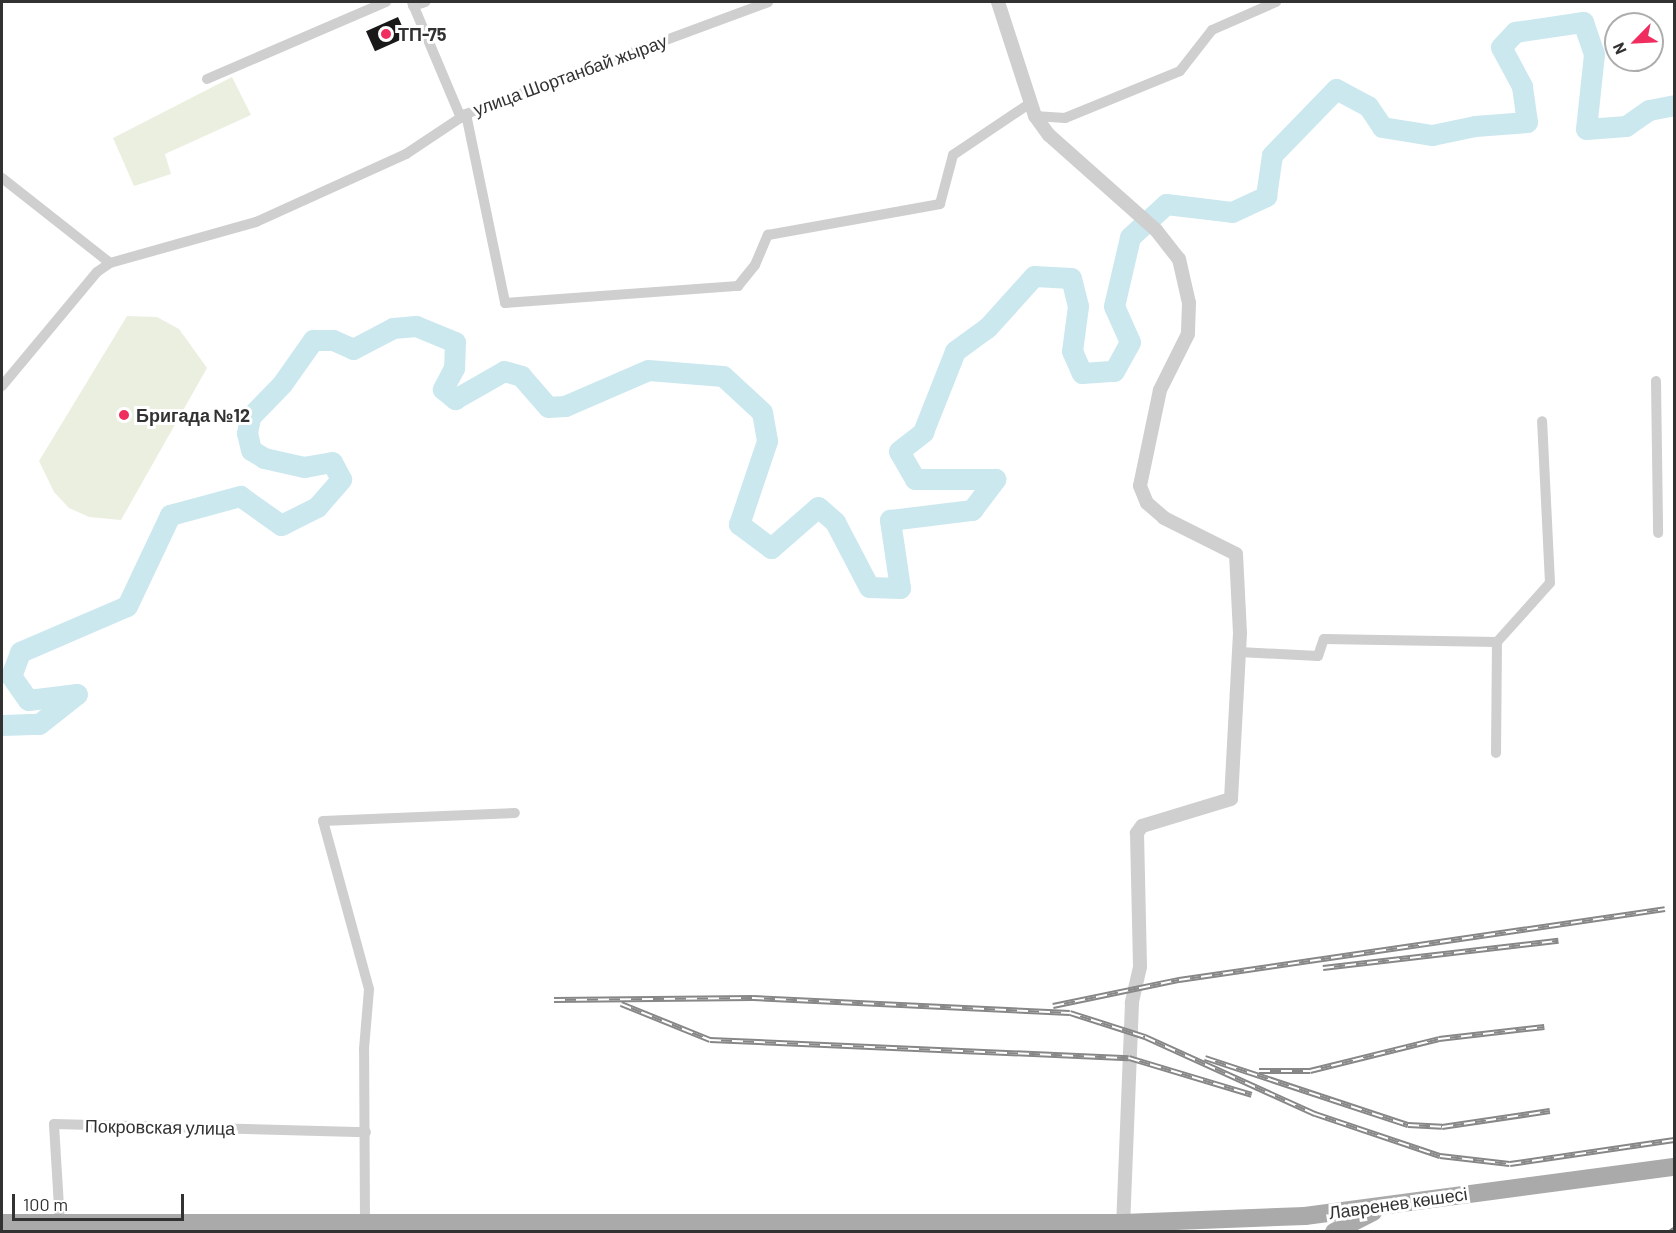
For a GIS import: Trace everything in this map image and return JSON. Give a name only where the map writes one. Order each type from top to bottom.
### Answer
[{"type":"main road","name":"Лавренев көшесі","points":[[2,1223],[1306,1224],[1395,1203],[1674,1167]]},
{"type":"main road","points":[[1334,1232],[1395,1203]]},
{"type":"street","points":[[207,79],[386,2]]},
{"type":"street","points":[[425,2],[412,4],[464,116],[505,303],[738,285],[755,265],[768,235],[940,204],[953,155],[1032,110],[1065,118],[1180,71],[1212,30],[1276,2]]},
{"type":"street","name":"улица Шортанбай жырау","points":[[110,263],[256,222],[406,154],[464,116],[768,2]]},
{"type":"street","points":[[998,2],[1032,110],[1049,135],[1156,230],[1179,259],[1189,303],[1188,334],[1160,390],[1140,486],[1148,503],[1164,518],[1236,554],[1239,652],[1231,799],[1142,826],[1137,833],[1140,967],[1132,1003],[1122,1223]]},
{"type":"street","points":[[2,178],[110,263],[97,272],[2,386]]},
{"type":"street","points":[[1656,381],[1658,533]]},
{"type":"street","points":[[1496,753],[1497,642],[1550,583],[1542,421]]},
{"type":"street","points":[[1239,652],[1318,656],[1324,639],[1497,642]]},
{"type":"street","points":[[365,1223],[364,1049],[369,989],[322,821],[515,813]]},
{"type":"street","name":"Покровская улица","points":[[60,1223],[54,1124],[366,1132]]},
{"type":"shaded area","points":[[232,77],[251,115],[165,154],[171,174],[134,186],[113,138]]},
{"type":"shaded area","name":"Бригада №12","points":[[127,316],[157,317],[179,329],[207,368],[121,520],[89,517],[69,508],[54,492],[39,461]]},
{"type":"building","name":"ТП-75","points":[[398,17],[407,37],[375,51],[366,31]]},
{"type":"waterway","points":[[2,725],[39,724],[77,694],[28,700],[11,676],[20,652],[127,606],[170,515],[240,496],[281,525],[317,507],[341,479],[332,462],[304,467],[264,458],[251,450],[247,433],[250,417],[282,384],[313,340],[333,340],[353,349],[393,328],[416,326],[455,342],[454,368],[443,389],[455,399],[504,371],[521,376],[548,407],[565,406],[648,370],[723,376],[762,412],[767,441],[739,524],[771,548],[818,507],[835,522],[869,587],[900,588],[890,520],[972,510],[995,479],[915,479],[899,451],[923,432],[955,351],[987,328],[1034,276],[1071,278],[1078,306],[1072,351],[1082,373],[1114,371],[1130,342],[1114,306],[1130,237],[1166,204],[1232,212],[1266,196],[1272,155],[1336,89],[1368,106],[1382,127],[1432,135],[1475,126],[1527,122],[1522,86],[1501,47],[1515,32],[1583,22],[1594,54],[1586,129],[1626,126],[1649,110],[1674,105]]},
{"type":"railway","points":[[1053,1006],[1179,980],[1665,909]]},
{"type":"railway","points":[[1323,968],[1558,941]]},
{"type":"railway","points":[[554,1000],[753,998],[1070,1013],[1145,1037],[1315,1114],[1440,1156],[1510,1164],[1674,1140]]},
{"type":"railway","points":[[621,1004],[710,1040],[1129,1058],[1252,1095]]},
{"type":"railway","points":[[1259,1071],[1310,1071],[1439,1039],[1544,1027]]},
{"type":"railway","points":[[1205,1058],[1408,1125],[1442,1127],[1550,1111]]},
{"type":"place","name":"ТП-75","points":[[386,34]]},
{"type":"place","name":"Бригада №12","points":[[124,415]]}]
